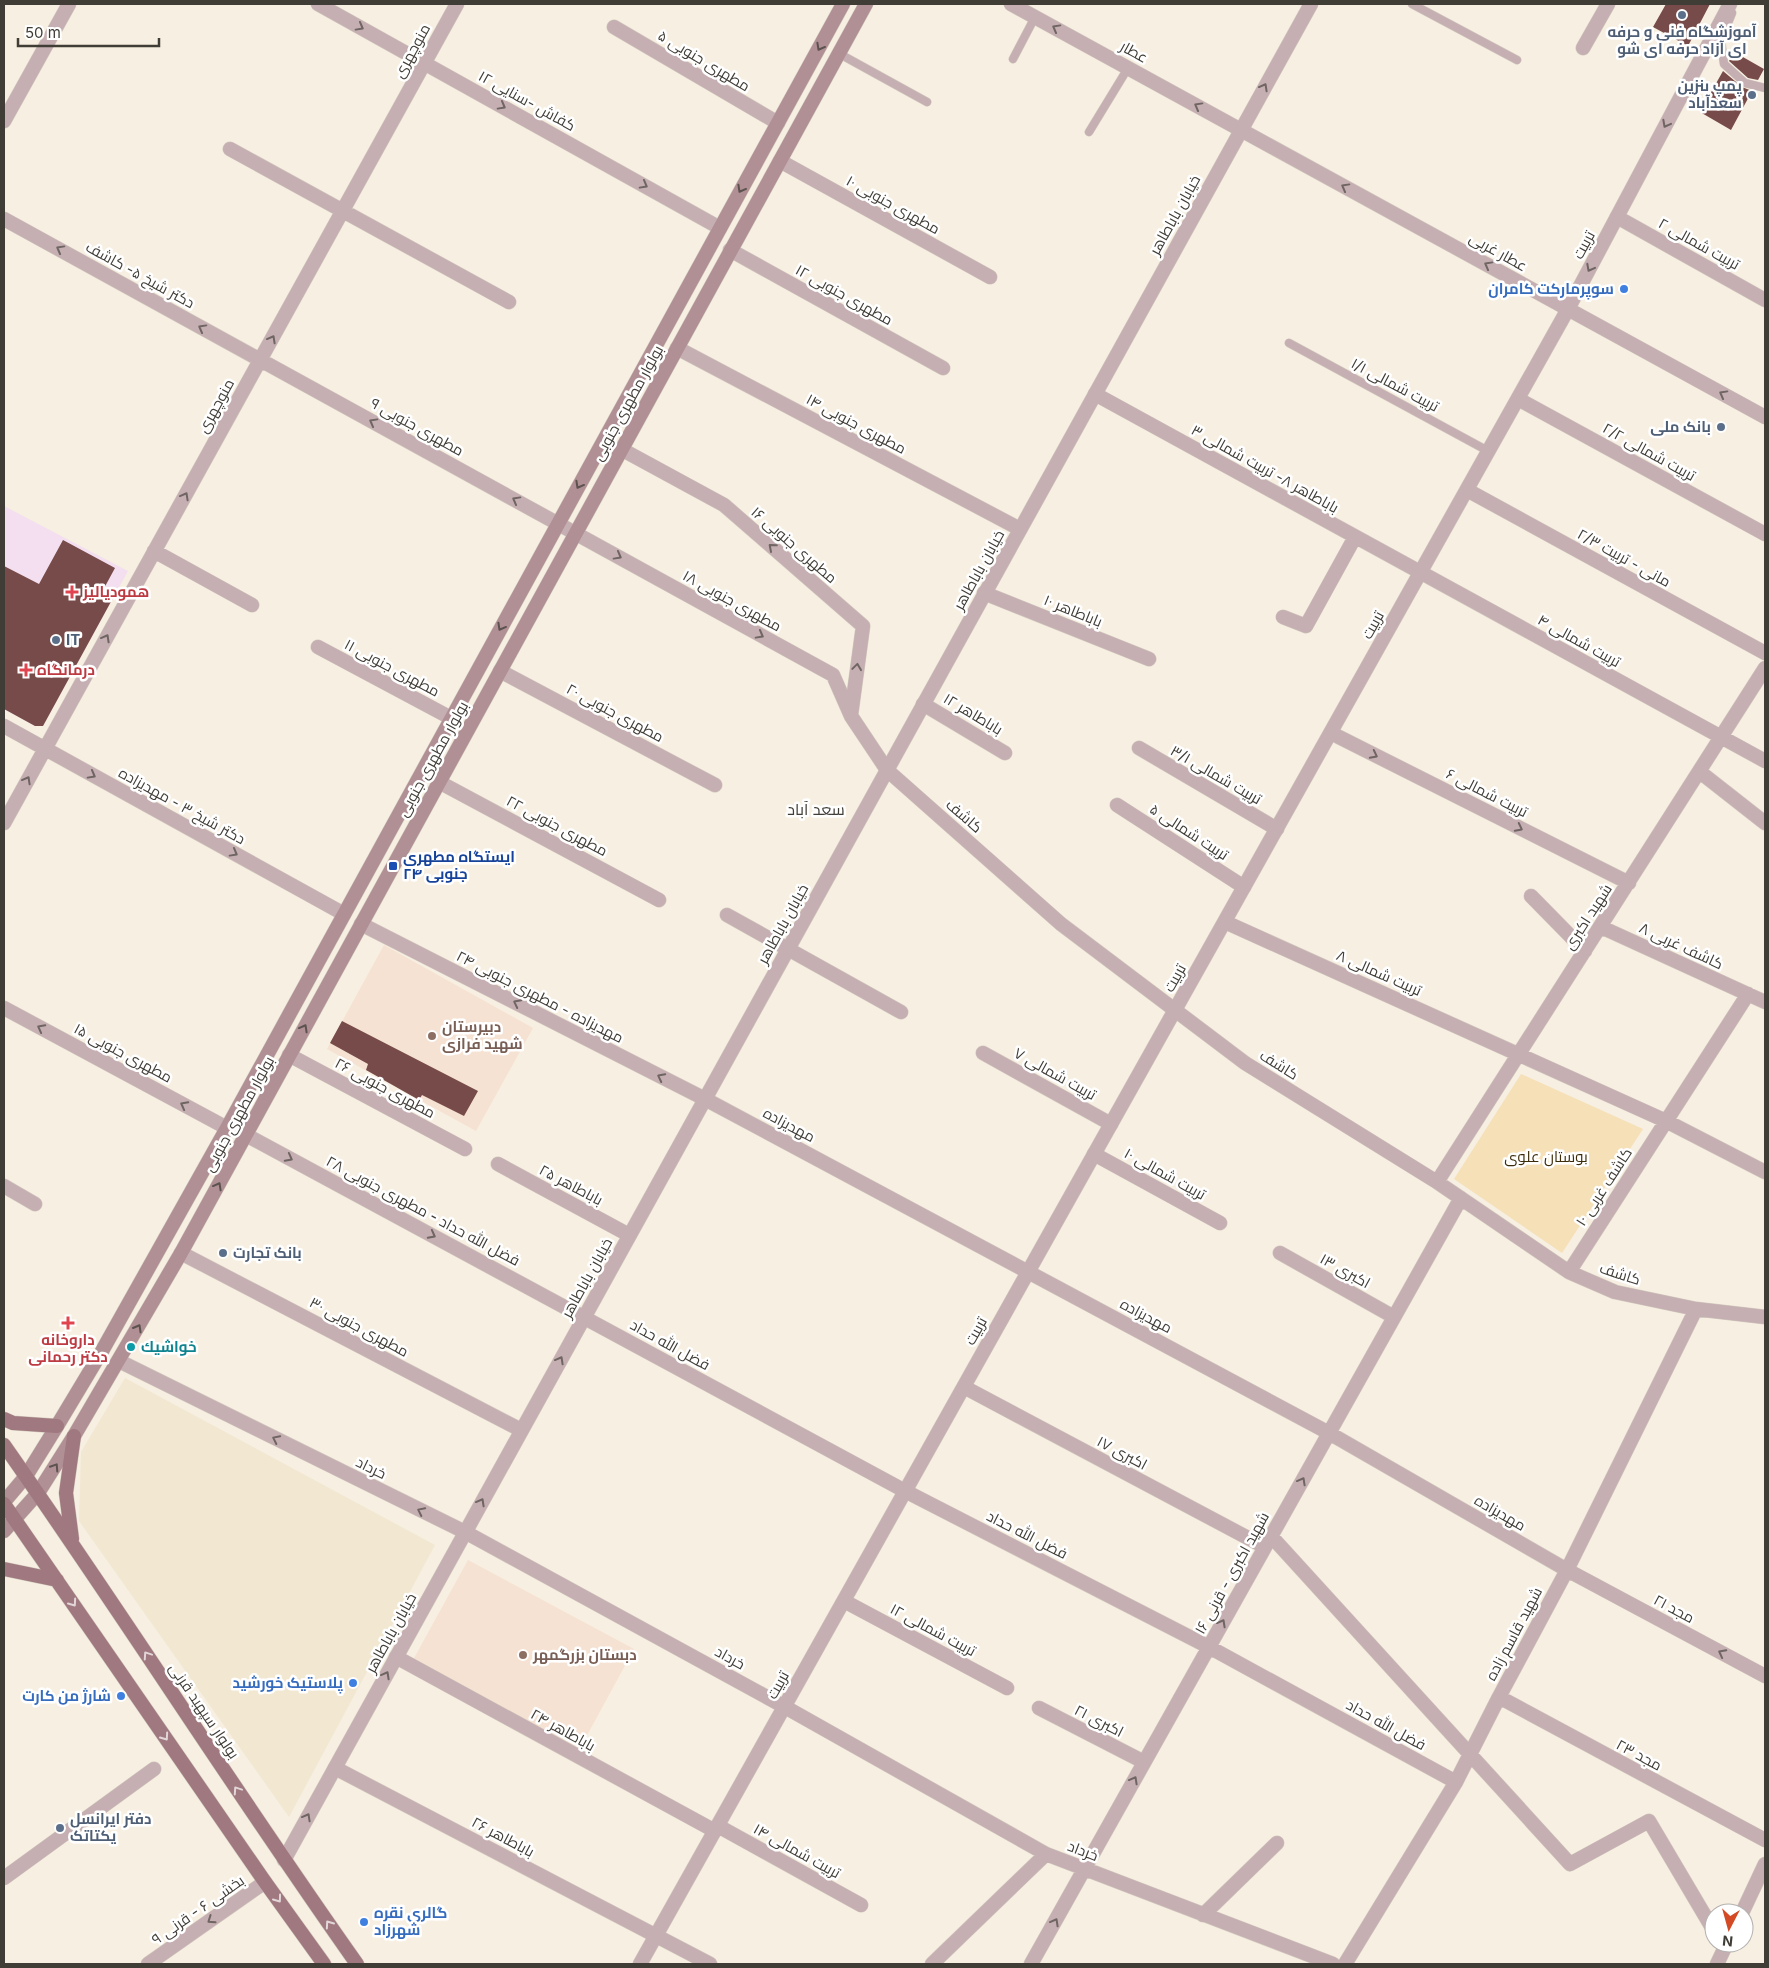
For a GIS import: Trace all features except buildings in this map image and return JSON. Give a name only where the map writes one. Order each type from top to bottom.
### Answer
[{"type":"main road","name":"بولوار مطهری جنوبی","points":[[4,1503],[26,1476],[102,1351],[227,1128],[843,4]]},
{"type":"main road","name":"بولوار مطهری جنوبی","points":[[4,1531],[38,1493],[119,1361],[181,1253],[866,4]]},
{"type":"main road","points":[[4,1419],[13,1423],[57,1426]]},
{"type":"main road","points":[[72,1542],[66,1493],[74,1436]]},
{"type":"main road","name":"بولوار سپهبد قرنی","points":[[4,1445],[72,1542],[284,1860],[357,1964]]},
{"type":"main road","points":[[4,1503],[265,1882],[324,1964]]},
{"type":"main road","points":[[4,1569],[57,1580]]},
{"type":"street","points":[[4,121],[69,4]]},
{"type":"street","name":"کفاش -سنایی ۱۲","points":[[318,4],[720,228]]},
{"type":"street","name":"منوچهری","points":[[4,823],[457,4]]},
{"type":"street","name":"عطار","points":[[1011,4],[1241,130]]},
{"type":"street","name":"خیابان باباطاهر","points":[[284,1860],[1310,4]]},
{"type":"street","points":[[1583,48],[1608,4]]},
{"type":"street","name":"تربیت","points":[[640,1964],[1518,399],[1730,4]]},
{"type":"street","name":"مطهری جنوبی ۵","points":[[614,27],[778,123]]},
{"type":"street","name":"عطار غربی","points":[[1241,130],[1765,417]]},
{"type":"street","points":[[230,149],[510,302]]},
{"type":"street","name":"مطهری جنوبی ۱۰","points":[[780,161],[990,277]]},
{"type":"street","name":"تربیت شمالی ۲","points":[[1617,217],[1765,300]]},
{"type":"street","name":"دکتر شیخ ۵- کاشف","points":[[4,219],[260,360]]},
{"type":"street","name":"مطهری جنوبی ۱۲","points":[[730,250],[943,368]]},
{"type":"street","name":"مطهری جنوبی ۱۴","points":[[677,348],[1020,529]]},
{"type":"street","name":"مطهری جنوبی ۹","points":[[260,360],[576,533]]},
{"type":"street","name":"باباطاهر ۸- تربیت شمالی ۳","points":[[1094,394],[1420,573]]},
{"type":"street","name":"تربیت شمالی ۲/۲","points":[[1518,399],[1765,534]]},
{"type":"street","name":"مطهری جنوبی ۱۶","points":[[621,449],[724,506],[863,626],[850,716]]},
{"type":"street","name":"مانی - تربیت ۲/۳","points":[[1467,490],[1765,653]]},
{"type":"street","name":"مطهری جنوبی ۱۸","points":[[576,533],[833,675],[850,716]]},
{"type":"street","points":[[1284,617],[1306,626],[1355,537]]},
{"type":"street","points":[[154,551],[252,605]]},
{"type":"street","name":"تربیت شمالی ۴","points":[[1420,573],[1765,761]]},
{"type":"street","name":"باباطاهر ۱۰","points":[[984,593],[1149,659]]},
{"type":"street","name":"مطهری جنوبی ۱۱","points":[[318,647],[451,718]]},
{"type":"street","name":"شهید اکبری","points":[[1438,1182],[1765,668]]},
{"type":"street","name":"مطهری جنوبی ۲۰","points":[[500,671],[715,784]]},
{"type":"street","name":"باباطاهر ۱۲","points":[[923,704],[1006,753]]},
{"type":"street","name":"کاشف","points":[[850,716],[887,770],[1061,924],[1245,1063],[1438,1182],[1569,1272],[1615,1292],[1696,1309],[1765,1317]]},
{"type":"street","name":"دکتر شیخ ۳ - مهدیزاده","points":[[4,726],[344,914]]},
{"type":"street","name":"تربیت شمالی ۶","points":[[1331,733],[1629,883]]},
{"type":"street","name":"تربیت شمالی ۳/۱","points":[[1139,748],[1277,829]]},
{"type":"street","points":[[1700,772],[1765,823]]},
{"type":"street","name":"مطهری جنوبی ۲۲","points":[[439,782],[660,900]]},
{"type":"street","name":"تربیت شمالی ۵","points":[[1117,805],[1244,887]]},
{"type":"street","points":[[1531,896],[1585,951]]},
{"type":"street","points":[[727,915],[901,1012]]},
{"type":"street","name":"تربیت شمالی ۸","points":[[1225,922],[1519,1054]]},
{"type":"street","name":"مهدیزاده - مطهری جنوبی ۲۴","points":[[361,924],[705,1099]]},
{"type":"street","name":"کاشف غربی ۸","points":[[1601,927],[1765,1002]]},
{"type":"street","name":"کاشف غربی ۱۰","points":[[1569,1272],[1748,994]]},
{"type":"street","name":"مطهری جنوبی ۱۵","points":[[4,1008],[227,1128]]},
{"type":"street","name":"تربیت شمالی ۷","points":[[983,1053],[1111,1124]]},
{"type":"street","points":[[1519,1054],[1666,1121],[1765,1172]]},
{"type":"street","name":"مطهری جنوبی ۲۶","points":[[289,1056],[465,1149]]},
{"type":"street","name":"مهدیزاده","points":[[705,1099],[1329,1433],[1567,1570]]},
{"type":"street","name":"فضل الله حداد - مطهری جنوبی ۲۸","points":[[246,1135],[584,1317]]},
{"type":"street","name":"تربیت شمالی ۱۰","points":[[1094,1154],[1220,1223]]},
{"type":"street","name":"باباطاهر ۲۵","points":[[498,1164],[629,1235]]},
{"type":"street","points":[[4,1186],[35,1204]]},
{"type":"street","name":"شهید اکبری - قرنی ۱۶","points":[[1031,1964],[1461,1198]]},
{"type":"street","name":"مطهری جنوبی ۳۰","points":[[181,1253],[521,1430]]},
{"type":"street","name":"اکبری ۱۳","points":[[1280,1253],[1394,1316]]},
{"type":"street","name":"شهید قاسم زاده","points":[[1345,1964],[1456,1782],[1498,1698],[1567,1570],[1696,1309]]},
{"type":"street","name":"فضل الله حداد","points":[[584,1317],[905,1492],[1209,1646],[1456,1782]]},
{"type":"street","name":"خرداد","points":[[119,1361],[465,1532],[785,1707],[1046,1854],[1333,1964]]},
{"type":"street","name":"اکبری ۱۷","points":[[964,1387],[1268,1541],[1471,1754],[1570,1864],[1649,1821],[1704,1914]]},
{"type":"street","name":"مجد ۲۱","points":[[1567,1570],[1765,1676]]},
{"type":"street","name":"تربیت شمالی ۱۲","points":[[844,1601],[1007,1688]]},
{"type":"street","name":"باباطاهر ۲۴","points":[[396,1657],[716,1828]]},
{"type":"street","name":"مجد ۲۳","points":[[1498,1698],[1765,1840]]},
{"type":"street","name":"اکبری ۲۱","points":[[1039,1708],[1144,1762]]},
{"type":"street","name":"باباطاهر ۲۶","points":[[335,1768],[710,1964]]},
{"type":"street","points":[[4,1878],[154,1769]]},
{"type":"street","name":"تربیت شمالی ۱۴","points":[[716,1828],[861,1905]]},
{"type":"street","points":[[1203,1914],[1277,1843]]},
{"type":"street","points":[[932,1964],[1046,1854]]},
{"type":"street","points":[[1747,1903],[1765,1864]]},
{"type":"street","name":"بخشی ۶ - قرنی ۹","points":[[148,1964],[265,1882]]},
{"type":"lane","points":[[1412,4],[1517,60]]},
{"type":"lane","points":[[1736,4],[1721,40],[1724,64],[1745,83],[1765,88]]},
{"type":"lane","points":[[1013,59],[1035,17]]},
{"type":"lane","points":[[838,53],[927,102]]},
{"type":"lane","points":[[1089,132],[1128,68]]},
{"type":"lane","name":"تربیت شمالی ۱/۱","points":[[1289,343],[1488,451]]},
{"type":"shaded area","points":[[4,506],[128,571],[43,726],[35,726],[4,709]]},
{"type":"shaded area","name":"دبیرستان شهید فرازی","points":[[384,945],[533,1028],[476,1131],[327,1049]]},
{"type":"shaded area","points":[[125,1378],[435,1545],[289,1817],[79,1521],[81,1452]]},
{"type":"shaded area","name":"دبستان بزرگمهر","points":[[468,1560],[634,1649],[579,1750],[413,1660]]},
{"type":"green space","name":"بوستان علوی","points":[[1521,1074],[1643,1129],[1562,1253],[1454,1179]]},
{"type":"place","name":"آموزشگاه فنی و حرفه ای آزاد حرفه ای شو","points":[[1682,15]]},
{"type":"place","name":"پمپ بنزین سعدآباد","points":[[1752,95]]},
{"type":"place","name":"سوپرمارکت کامران","points":[[1624,289]]},
{"type":"place","name":"بانک ملی","points":[[1721,427]]},
{"type":"place","name":"همودیالیز","points":[[72,592]]},
{"type":"place","name":"IT","points":[[56,640]]},
{"type":"place","name":"درمانگاه","points":[[26,670]]},
{"type":"place","name":"ایستگاه مطهری جنوبی ۲۴","points":[[393,866]]},
{"type":"place","name":"دبیرستان شهید فرازی","points":[[432,1036]]},
{"type":"place","name":"بانک تجارت","points":[[223,1253]]},
{"type":"place","name":"داروخانه دکتر رحمانی","points":[[68,1323]]},
{"type":"place","name":"خواشيك","points":[[131,1347]]},
{"type":"place","name":"دبستان بزرگمهر","points":[[523,1655]]},
{"type":"place","name":"پلاستیک خورشید","points":[[353,1683]]},
{"type":"place","name":"شارژ من کارت","points":[[121,1696]]},
{"type":"place","name":"دفتر ایرانسل یکتاتک","points":[[60,1828]]},
{"type":"place","name":"گالری نقره شهرزاد","points":[[364,1922]]},
{"type":"district","name":"سعد آباد","points":[[816,809]]}]
